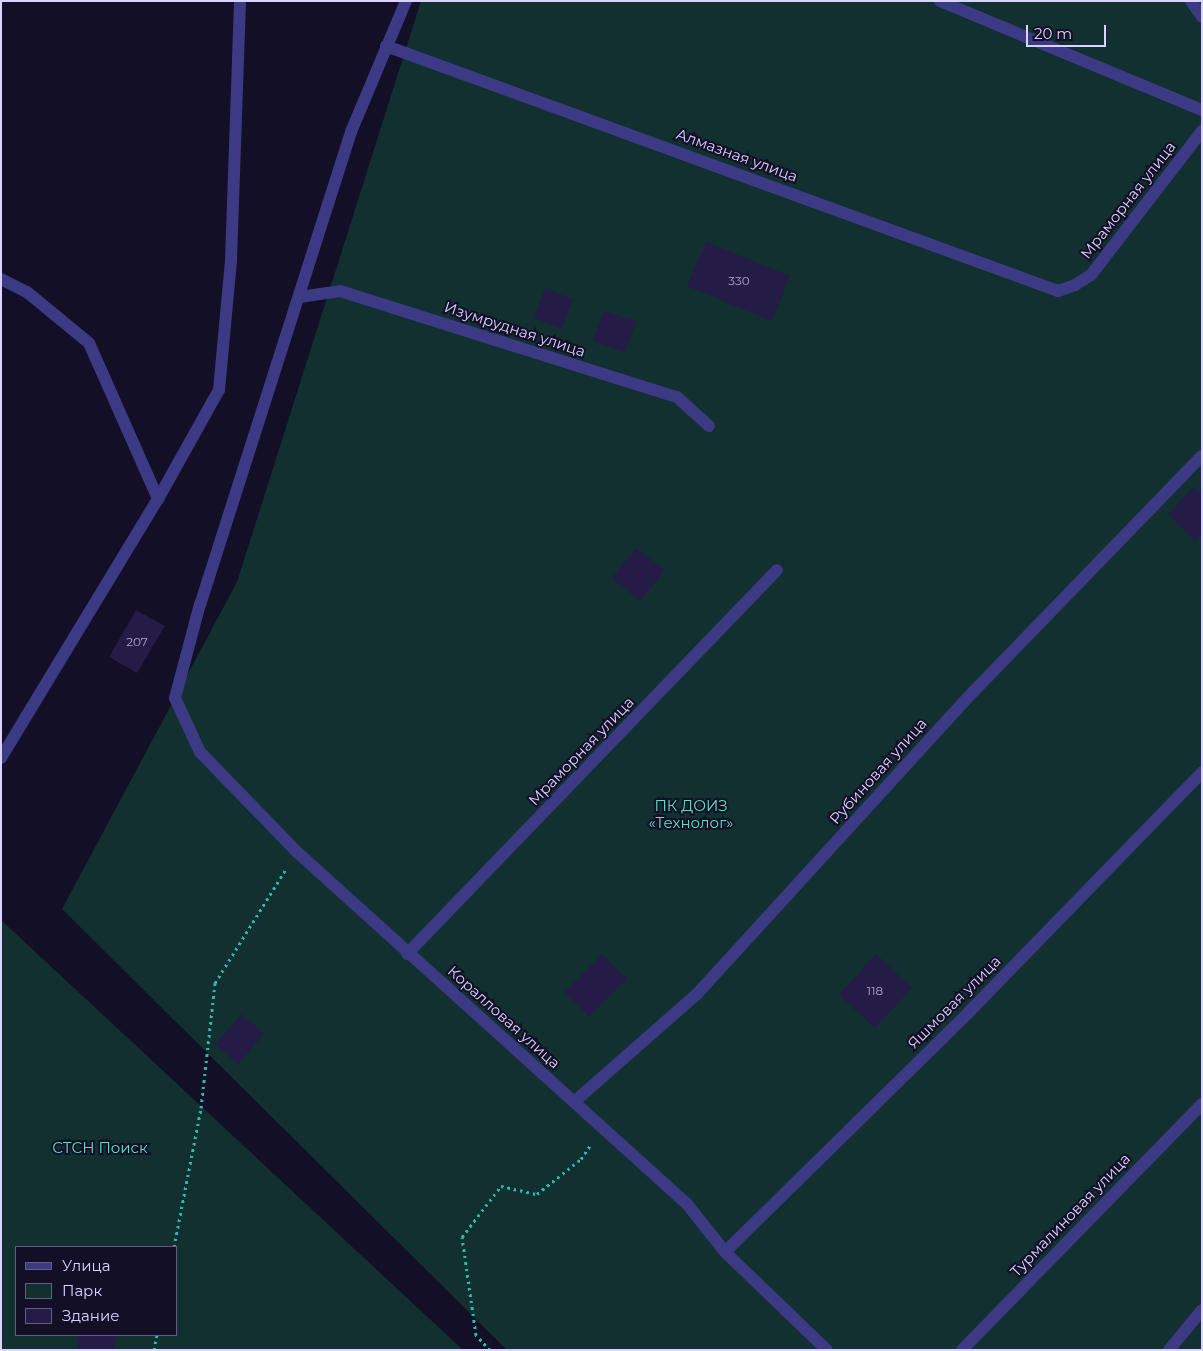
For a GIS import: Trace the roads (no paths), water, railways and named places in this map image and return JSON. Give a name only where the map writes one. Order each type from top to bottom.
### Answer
[{"type":"street","points":[[1,758],[158,499],[219,390],[231,260],[240,1]]},
{"type":"street","points":[[300,297],[351,132],[406,1]]},
{"type":"street","points":[[940,1],[1202,110]]},
{"type":"street","points":[[1191,1],[1202,17]]},
{"type":"street","name":"Алмазная улица","points":[[386,46],[1058,291],[1075,285]]},
{"type":"street","name":"Мраморная улица","points":[[1075,285],[1091,274],[1202,131]]},
{"type":"street","points":[[1,278],[27,292],[89,343],[158,499]]},
{"type":"street","name":"Изумрудная улица","points":[[300,297],[340,290],[677,397],[709,426]]},
{"type":"street","name":"Коралловая улица","points":[[300,297],[200,604],[175,698],[200,752],[297,852],[407,954],[687,1204],[725,1252],[827,1350]]},
{"type":"street","name":"Рубиновая улица","points":[[574,1102],[697,994],[972,692],[1202,456]]},
{"type":"street","name":"Мраморная улица","points":[[407,954],[777,570]]},
{"type":"street","name":"Яшмовая улица","points":[[725,1252],[968,1013],[1202,772]]},
{"type":"street","name":"Турмалиновая улица","points":[[962,1350],[1202,1104]]},
{"type":"street","points":[[1169,1350],[1202,1310]]},
{"type":"park label","name":"ПК ДОИЗ «Технолог»","points":[[691,814]]},
{"type":"park label","name":"СТСН Поиск","points":[[100,1148]]}]
